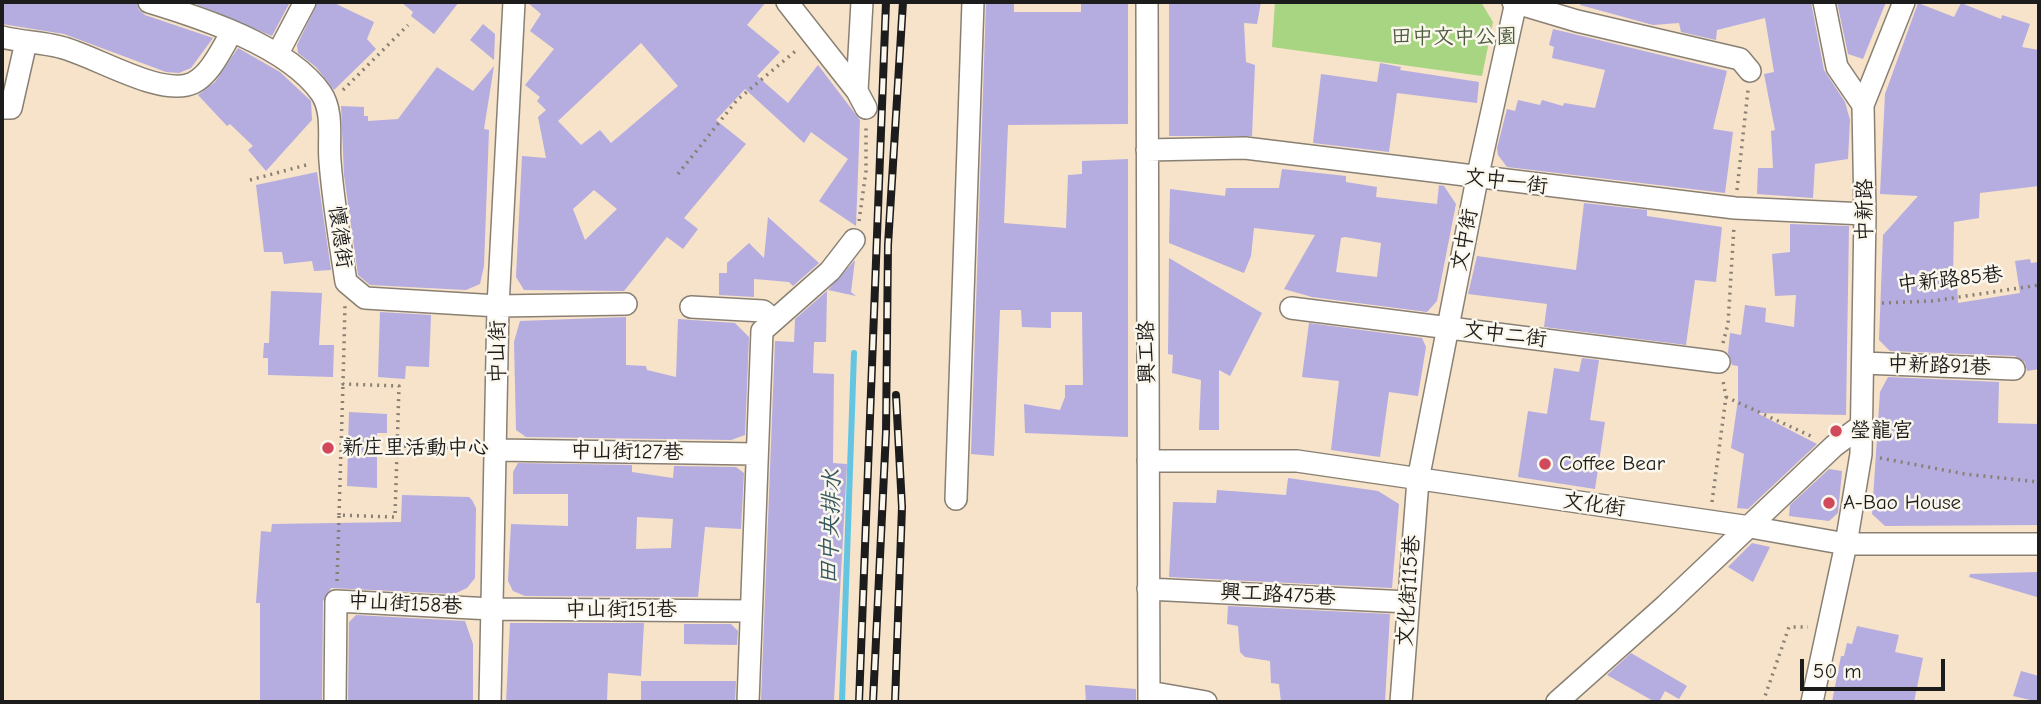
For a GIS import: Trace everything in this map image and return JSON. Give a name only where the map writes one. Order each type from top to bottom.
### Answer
[{"type":"street","points":[[149,2],[203,9],[232,32],[278,53],[321,93],[326,107]]},
{"type":"street","points":[[278,53],[305,2]]},
{"type":"street","name":"中山街","points":[[490,702],[498,450],[498,306],[514,2]]},
{"type":"street","points":[[787,2],[861,100]]},
{"type":"street","points":[[861,100],[862,2]]},
{"type":"street","points":[[956,499],[973,2]]},
{"type":"street","name":"興工路","points":[[1147,2],[1149,697]]},
{"type":"street","points":[[1515,2],[1577,21],[1740,59],[1750,71]]},
{"type":"street","name":"文中街","points":[[1418,480],[1477,178],[1515,2]]},
{"type":"street","points":[[1824,2],[1837,67],[1863,105]]},
{"type":"street","name":"中新路","points":[[1812,702],[1846,544],[1861,454],[1865,214],[1863,105],[1904,2]]},
{"type":"street","points":[[2,37],[60,47],[99,59],[143,79],[176,86],[191,84],[201,78],[232,32]]},
{"type":"street","points":[[2,108],[11,108],[26,42]]},
{"type":"street","name":"懷德街","points":[[326,107],[346,282],[365,298],[498,306],[626,304]]},
{"type":"street","name":"文中一街","points":[[1147,150],[1245,148],[1735,208],[1865,214]]},
{"type":"street","points":[[748,702],[762,331],[830,271],[854,240]]},
{"type":"street","points":[[691,307],[763,311],[774,320]]},
{"type":"street","name":"文中二街","points":[[1291,309],[1719,362]]},
{"type":"street","name":"中新路91巷","points":[[1864,363],[2014,369]]},
{"type":"street","points":[[1557,702],[1835,446],[1861,426]]},
{"type":"street","name":"中山街127巷","points":[[498,450],[756,454]]},
{"type":"street","name":"文化街","points":[[1148,461],[1297,461],[1750,527],[1846,544],[2039,544]]},
{"type":"street","name":"文化街115巷","points":[[1401,702],[1418,480]]},
{"type":"street","name":"興工路475巷","points":[[1148,589],[1408,602]]},
{"type":"street","name":"中山街158巷","points":[[335,702],[336,601],[492,609]]},
{"type":"street","name":"中山街151巷","points":[[492,609],[750,611]]},
{"type":"street","points":[[1149,697],[1206,702]]},
{"type":"path","points":[[326,107],[408,25]]},
{"type":"path","points":[[678,174],[737,100],[814,37]]},
{"type":"path","points":[[1709,521],[1726,397],[1719,362],[1728,324],[1735,208],[1750,71]]},
{"type":"path","points":[[854,240],[866,171],[861,100]]},
{"type":"path","points":[[250,180],[330,160]]},
{"type":"path","points":[[336,601],[346,282]]},
{"type":"path","name":"中新路85巷","points":[[1864,303],[1933,301],[2039,285]]},
{"type":"path","points":[[339,515],[395,517],[399,386],[343,384]]},
{"type":"path","points":[[1726,397],[1783,426],[1835,446]]},
{"type":"path","points":[[397,446],[498,450]]},
{"type":"path","points":[[1861,454],[1965,474],[2039,482]]},
{"type":"path","points":[[1763,702],[1789,626],[1827,627]]},
{"type":"green space","name":"田中文中公園","points":[[1275,2],[1481,2],[1493,22],[1482,76],[1272,47]]},
{"type":"building","points":[[2,2],[136,2],[145,15],[213,38],[191,68],[179,73],[166,72],[64,34],[2,24]]},
{"type":"building","points":[[191,2],[290,2],[272,36]]},
{"type":"building","points":[[318,2],[332,2],[374,22],[367,39],[376,49],[334,90],[316,67],[298,53],[297,45]]},
{"type":"building","points":[[401,2],[459,2],[434,34],[411,16],[413,12]]},
{"type":"building","points":[[527,2],[766,2],[747,25],[780,52],[757,76],[788,103],[818,65],[860,120],[856,226],[819,201],[848,159],[811,132],[804,143],[745,89],[716,120],[746,144],[684,218],[698,229],[683,249],[667,237],[624,291],[524,290],[516,277],[522,156],[546,158],[538,117],[546,110],[537,101],[540,97],[525,85],[554,49],[530,31],[541,14]],"holes":[[[641,43],[678,86],[611,143],[600,130],[581,145],[558,121]],[[594,190],[617,209],[585,240],[573,209]]]},
{"type":"building","points":[[986,2],[1014,2],[1014,12],[1081,12],[1081,2],[1128,2],[1128,124],[1008,125],[1004,223],[1066,228],[1068,175],[1082,174],[1082,161],[1128,159],[1128,437],[1025,433],[1024,404],[1060,410],[1065,397],[1065,385],[1083,385],[1082,312],[1051,312],[1051,328],[1022,327],[1021,310],[1000,310],[994,456],[971,454]]},
{"type":"building","points":[[1169,2],[1261,2],[1257,24],[1244,23],[1246,62],[1255,65],[1252,136],[1169,136]]},
{"type":"building","points":[[1581,2],[1811,2],[1824,70],[1845,102],[1850,120],[1848,159],[1815,164],[1813,198],[1757,194],[1758,168],[1773,168],[1771,131],[1775,130],[1764,74],[1774,72],[1765,18],[1717,30],[1716,40],[1681,32],[1679,23],[1653,25],[1580,5]]},
{"type":"building","points":[[1837,2],[1886,2],[1863,59],[1848,54]]},
{"type":"building","points":[[1918,3],[1954,17],[1961,3],[2001,19],[2002,15],[2030,24],[2022,47],[2039,50],[2039,186],[1980,193],[1979,218],[1954,222],[1953,280],[1957,280],[1958,303],[2020,293],[2015,261],[2030,259],[2031,263],[2039,262],[2039,369],[2027,371],[2025,362],[2015,356],[1890,351],[1879,340],[1883,235],[1918,196],[1880,194],[1885,94]]},
{"type":"building","points":[[483,24],[495,34],[494,60],[470,40]]},
{"type":"building","points":[[1553,29],[1727,71],[1713,129],[1733,132],[1725,193],[1507,167],[1498,155],[1497,148],[1507,109],[1515,111],[1518,100],[1540,105],[1542,100],[1563,106],[1564,103],[1595,108],[1605,70],[1552,58],[1554,47],[1549,45]]},
{"type":"building","points":[[238,48],[280,72],[311,101],[312,120],[266,171],[248,150],[253,146],[230,124],[227,126],[198,95],[215,82]]},
{"type":"building","points":[[1380,63],[1401,67],[1400,70],[1479,82],[1477,103],[1397,93],[1389,152],[1313,143],[1321,74],[1377,82]]},
{"type":"building","points":[[494,66],[484,129],[489,130],[484,266],[480,284],[466,290],[370,285],[358,275],[344,175],[341,106],[364,107],[364,116],[368,116],[368,121],[398,119],[437,67],[473,91]]},
{"type":"building","points":[[1282,169],[1346,176],[1346,182],[1377,187],[1376,197],[1437,204],[1439,185],[1444,186],[1456,204],[1437,301],[1427,312],[1312,297],[1284,289],[1315,235],[1254,228],[1251,256],[1244,273],[1169,243],[1170,189],[1225,196],[1226,188],[1279,188]],"holes":[[[1341,238],[1381,243],[1377,277],[1336,272]]]},
{"type":"building","points":[[317,172],[331,270],[314,271],[312,261],[284,264],[282,252],[264,252],[256,185]]},
{"type":"building","points":[[1584,203],[1647,210],[1647,216],[1722,227],[1716,282],[1695,280],[1686,345],[1544,327],[1547,304],[1468,294],[1477,256],[1576,270]]},
{"type":"building","points":[[768,217],[819,263],[793,286],[789,282],[754,279],[754,297],[719,295],[719,273],[727,273],[727,263],[749,243],[764,258]]},
{"type":"building","points":[[1790,224],[1849,226],[1846,415],[1757,413],[1817,444],[1748,509],[1737,508],[1744,454],[1731,448],[1738,400],[1738,366],[1732,365],[1728,353],[1730,333],[1741,335],[1745,305],[1766,308],[1765,322],[1794,327],[1796,295],[1775,296],[1772,254],[1790,252]]},
{"type":"building","points":[[1169,258],[1262,313],[1230,376],[1219,370],[1219,430],[1199,430],[1201,380],[1172,373],[1173,355],[1168,354]]},
{"type":"building","points":[[855,260],[851,292],[856,296],[828,290]]},
{"type":"building","points":[[271,291],[322,293],[319,345],[334,345],[333,377],[268,375],[268,358],[263,358],[264,343],[269,343]]},
{"type":"building","points":[[827,291],[826,342],[814,342],[813,373],[834,374],[833,463],[847,464],[834,700],[761,700],[775,341],[794,342],[795,319]]},
{"type":"building","points":[[380,312],[431,315],[429,367],[406,366],[405,379],[378,377]]},
{"type":"building","points":[[626,317],[626,365],[646,366],[647,370],[676,377],[678,319],[735,323],[749,337],[745,435],[731,440],[526,437],[516,430],[514,342],[520,321]]},
{"type":"building","points":[[1309,323],[1422,338],[1426,347],[1418,396],[1389,392],[1380,457],[1331,450],[1339,381],[1302,377]]},
{"type":"building","points":[[1582,358],[1599,360],[1590,420],[1605,422],[1595,489],[1518,477],[1528,411],[1547,414],[1554,368],[1579,372]]},
{"type":"building","points":[[1888,377],[1999,382],[1998,423],[2039,424],[2039,525],[1885,526],[1872,514],[1880,392]]},
{"type":"building","points":[[349,412],[387,414],[387,433],[377,433],[377,488],[347,486]]},
{"type":"building","points":[[518,463],[632,465],[632,472],[673,478],[674,466],[736,467],[744,473],[741,529],[705,527],[698,597],[525,596],[513,591],[508,581],[511,524],[568,526],[568,494],[513,494],[513,472]],"holes":[[[637,517],[673,519],[671,548],[636,549]]]},
{"type":"building","points":[[1829,469],[1842,471],[1838,513],[1829,521],[1789,516],[1790,505]]},
{"type":"building","points":[[1288,478],[1378,491],[1399,504],[1392,588],[1169,577],[1173,502],[1216,503],[1217,490],[1286,495]]},
{"type":"building","points":[[402,495],[469,497],[472,500],[476,508],[475,578],[467,588],[454,594],[331,588],[323,601],[322,702],[260,702],[260,603],[256,603],[261,531],[271,532],[272,524],[401,522]]},
{"type":"building","points":[[1752,543],[1770,547],[1753,582],[1728,567]]},
{"type":"building","points":[[2038,572],[2037,597],[1969,577],[1970,574]]},
{"type":"building","points":[[1228,606],[1390,614],[1385,702],[1281,702],[1279,684],[1271,683],[1270,661],[1245,657],[1240,652],[1238,626],[1227,624]]},
{"type":"building","points":[[356,615],[465,621],[473,644],[473,702],[348,702],[349,622]]},
{"type":"building","points":[[510,623],[644,623],[641,676],[608,673],[607,702],[506,702]]},
{"type":"building","points":[[684,624],[731,624],[738,631],[737,645],[684,644]]},
{"type":"building","points":[[1857,626],[1899,635],[1895,652],[1923,658],[1914,702],[1832,702],[1841,656],[1844,656],[1847,643],[1852,644]]},
{"type":"building","points":[[1631,653],[1687,686],[1679,699],[1665,691],[1659,702],[1655,702],[1607,675]]},
{"type":"building","points":[[2021,671],[2039,676],[2039,702],[2013,696]]},
{"type":"building","points":[[641,681],[736,681],[735,702],[641,702]]},
{"type":"building","points":[[1085,685],[1136,689],[1136,702],[1086,702]]},
{"type":"waterway","name":"田中央排水","points":[[842,702],[854,353]]},
{"type":"railway","points":[[859,702],[886,2]]},
{"type":"railway","points":[[873,702],[886,432],[888,245],[903,2]]},
{"type":"railway","points":[[895,702],[902,507],[896,395]]},
{"type":"place","name":"瑩龍宮","points":[[1836,431]]},
{"type":"place","name":"新庄里活動中心","points":[[328,448]]},
{"type":"place","name":"Coffee Bear","points":[[1545,464]]},
{"type":"place","name":"A-Bao House","points":[[1829,503]]}]
